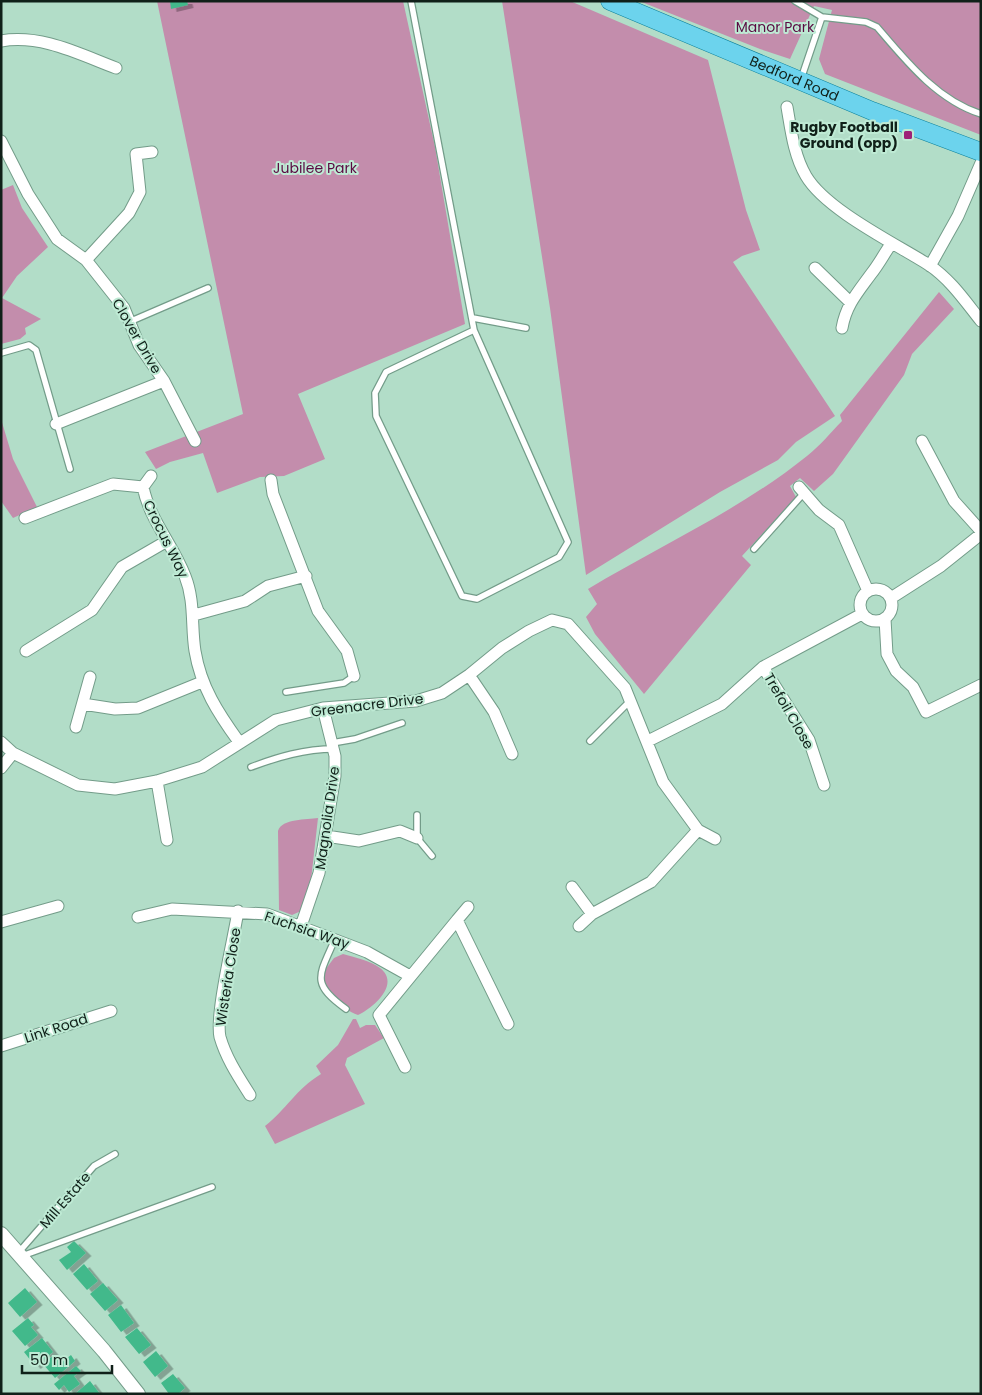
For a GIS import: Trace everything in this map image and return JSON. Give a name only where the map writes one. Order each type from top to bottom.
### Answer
[{"type":"main road","name":"Bedford Road","points":[[610,1],[872,111],[981,152]]},
{"type":"street","points":[[1,41],[17,38],[45,42],[116,68]]},
{"type":"street","points":[[787,107],[794,147],[806,177],[832,204],[891,244],[930,266],[953,285],[981,321]]},
{"type":"street","name":"Clover Drive","points":[[1,141],[28,194],[57,239],[86,260],[124,308],[139,346],[164,381],[196,441]]},
{"type":"street","points":[[86,260],[130,213],[140,192],[136,154],[152,152]]},
{"type":"street","points":[[930,266],[958,216],[981,163]]},
{"type":"street","points":[[842,328],[845,312],[850,302],[891,244]]},
{"type":"street","points":[[815,268],[850,302]]},
{"type":"street","points":[[56,424],[164,381]]},
{"type":"street","points":[[891,598],[941,566],[981,533],[954,501],[922,441]]},
{"type":"street","name":"Crocus Way","points":[[151,476],[143,487],[147,508],[185,576],[194,615],[195,649],[202,682],[217,711],[239,742]]},
{"type":"street","points":[[271,480],[273,494],[318,611],[348,651],[354,676]]},
{"type":"street","points":[[25,518],[113,484],[143,487]]},
{"type":"street","points":[[802,490],[819,510],[839,526],[868,591]]},
{"type":"street","points":[[26,651],[92,610],[122,567],[167,541]]},
{"type":"street","points":[[194,615],[245,601],[268,586],[306,576]]},
{"type":"street","points":[[885,619],[874,622],[862,614],[859,602],[868,591],[879,589],[891,598],[892,609],[885,619],[887,654],[896,671],[913,687],[926,712],[981,685]]},
{"type":"street","points":[[648,741],[722,704],[763,666],[862,614]]},
{"type":"street","name":"Greenacre Drive","points":[[1,742],[13,753],[78,785],[115,789],[158,781],[202,768],[239,742],[276,720],[323,708],[416,701],[442,693],[469,675],[502,648],[529,631],[552,620],[560,620],[568,624],[625,688],[630,701]]},
{"type":"street","name":"Trefoil Close","points":[[763,666],[809,740],[824,785]]},
{"type":"street","points":[[469,675],[494,712],[512,754]]},
{"type":"street","points":[[76,727],[90,677]]},
{"type":"street","points":[[83,704],[114,709],[138,708],[202,682]]},
{"type":"street","points":[[630,701],[648,741],[663,782],[698,830],[715,839]]},
{"type":"street","name":"Magnolia Drive","points":[[301,926],[319,873],[335,776],[333,746],[323,708]]},
{"type":"street","points":[[1,768],[13,753]]},
{"type":"street","points":[[158,781],[167,840]]},
{"type":"street","points":[[579,926],[592,914],[651,882],[698,830]]},
{"type":"street","points":[[326,836],[359,841],[400,831],[417,838]]},
{"type":"street","points":[[572,887],[592,914]]},
{"type":"street","points":[[1,922],[58,906]]},
{"type":"street","points":[[404,1067],[379,1015],[468,907]]},
{"type":"street","name":"Fuchsia Way","points":[[138,917],[172,909],[267,914],[367,952],[410,976]]},
{"type":"street","name":"Wisteria Close","points":[[238,911],[220,1012],[219,1035],[228,1058],[250,1095]]},
{"type":"street","points":[[457,920],[508,1024]]},
{"type":"street","name":"Link Road","points":[[1,1046],[111,1011]]},
{"type":"street","points":[[1,1234],[138,1394]]},
{"type":"lane","points":[[411,1],[474,330],[568,542],[559,557],[477,599],[462,596],[376,416],[375,393],[386,372],[474,330]]},
{"type":"lane","points":[[795,1],[822,18],[866,22],[877,27],[932,86],[945,97],[981,114]]},
{"type":"lane","points":[[801,81],[822,18]]},
{"type":"lane","points":[[129,322],[208,288]]},
{"type":"lane","points":[[472,318],[526,328]]},
{"type":"lane","points":[[1,353],[29,345],[36,350],[70,469]]},
{"type":"lane","points":[[754,549],[802,490]]},
{"type":"lane","points":[[286,692],[344,682],[354,676]]},
{"type":"lane","points":[[590,741],[630,701]]},
{"type":"lane","points":[[251,767],[306,751],[333,746],[402,723]]},
{"type":"lane","points":[[417,815],[417,838],[432,856]]},
{"type":"lane","points":[[335,939],[323,968],[321,983],[325,991],[346,1009]]},
{"type":"lane","name":"Mill Estate","points":[[20,1254],[94,1166],[115,1154]]},
{"type":"lane","points":[[20,1254],[212,1187]]},
{"type":"green space","name":"Jubilee Park","points":[[157,1],[403,1],[435,147],[465,324],[298,394],[325,459],[284,476],[260,477],[217,493],[203,453],[170,462],[156,469],[145,452],[243,414]]},
{"type":"green space","points":[[502,1],[570,1],[708,60],[746,210],[760,250],[742,256],[733,262],[835,416],[796,442],[778,460],[720,492],[586,575],[550,308]]},
{"type":"green space","name":"Manor Park","points":[[639,1],[981,1],[981,135],[825,74],[819,59],[832,10],[814,6],[790,59]]},
{"type":"green space","points":[[13,185],[22,208],[48,247],[17,276],[2,298],[41,319],[25,328],[26,334],[20,339],[1,344],[1,190]]},
{"type":"green space","points":[[939,292],[954,309],[912,354],[904,375],[833,474],[814,491],[800,478],[790,486],[796,497],[742,556],[751,565],[644,694],[595,634],[586,617],[597,604],[588,589],[728,510],[812,452],[842,421],[840,415]]},
{"type":"green space","points":[[1,419],[13,459],[37,507],[13,518],[1,501]]},
{"type":"green space","points":[[318,818],[311,880],[301,911],[292,915],[279,910],[278,831],[284,824],[290,822]]},
{"type":"green space","points":[[343,954],[362,959],[380,968],[386,974],[388,981],[386,988],[377,1001],[358,1015],[345,1009],[334,999],[323,981],[322,974],[334,958]]},
{"type":"green space","points":[[353,1019],[356,1019],[360,1028],[366,1025],[375,1025],[384,1038],[347,1058],[345,1065],[365,1104],[275,1144],[265,1126],[305,1086],[321,1074],[316,1066],[338,1045]]},
{"type":"building","points":[[170,1],[187,1],[188,5],[171,9]]},
{"type":"building","points":[[74,1241],[86,1253],[67,1270],[59,1260],[71,1252],[67,1247]]},
{"type":"building","points":[[84,1264],[98,1281],[87,1290],[73,1274]]},
{"type":"building","points":[[103,1283],[118,1300],[105,1311],[90,1294]]},
{"type":"building","points":[[25,1288],[37,1302],[20,1317],[8,1303]]},
{"type":"building","points":[[121,1305],[134,1323],[121,1332],[108,1315]]},
{"type":"building","points":[[28,1318],[34,1325],[31,1327],[38,1335],[25,1346],[12,1331]]},
{"type":"building","points":[[137,1328],[151,1345],[139,1354],[125,1337]]},
{"type":"building","points":[[42,1338],[53,1352],[35,1366],[24,1352]]},
{"type":"building","points":[[156,1351],[168,1366],[155,1377],[143,1362]]},
{"type":"building","points":[[54,1355],[61,1363],[71,1355],[75,1361],[55,1378],[43,1364]]},
{"type":"building","points":[[76,1366],[81,1371],[74,1376],[80,1384],[69,1392],[64,1385],[59,1390],[54,1384]]},
{"type":"building","points":[[173,1374],[185,1388],[178,1394],[169,1394],[161,1383]]},
{"type":"building","points":[[90,1381],[100,1394],[75,1394]]},
{"type":"place","name":"Rugby Football Ground (opp)","points":[[908,135]]}]
